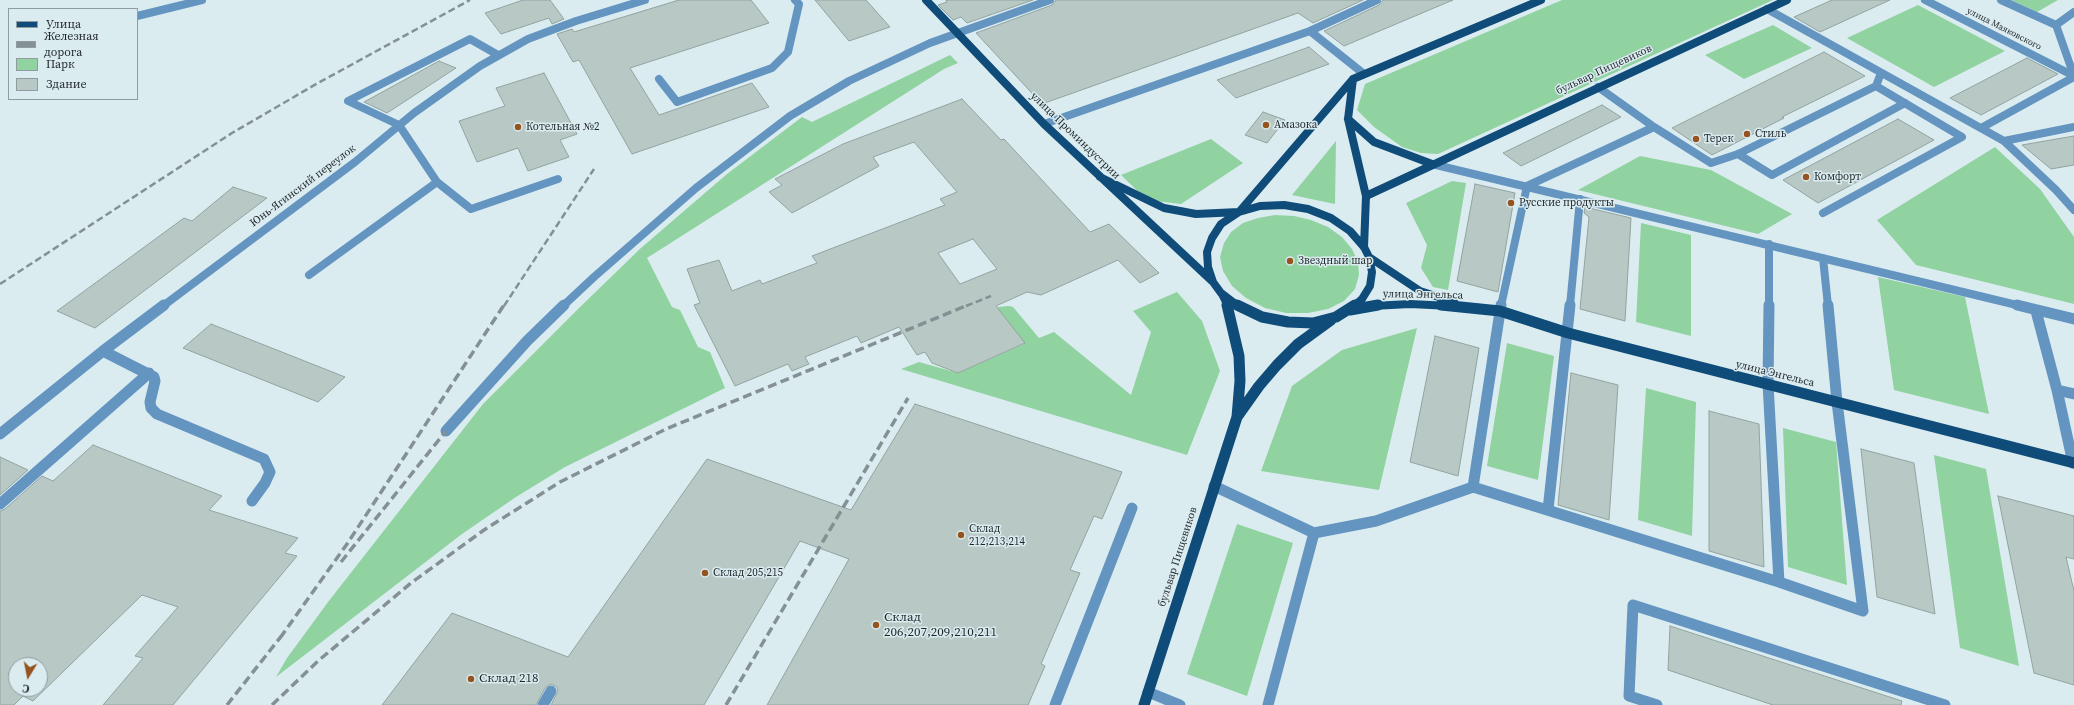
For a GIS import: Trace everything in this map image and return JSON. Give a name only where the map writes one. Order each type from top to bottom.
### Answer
[{"type":"main road","name":"улица Проминдустрии","points":[[926,0],[1044,124],[1213,282]]},
{"type":"main road","name":"бульвар Пищевиков","points":[[1144,705],[1237,417],[1240,381],[1239,356],[1229,309],[1221,293],[1213,282],[1208,267],[1208,252],[1212,238],[1221,224],[1239,212],[1353,79],[1541,0]]},
{"type":"main road","name":"бульвар Пищевиков","points":[[1364,247],[1366,196],[1787,0]]},
{"type":"main road","points":[[1353,79],[1348,119],[1366,196]]},
{"type":"main road","points":[[1348,119],[1374,142],[1432,164]]},
{"type":"main road","points":[[1100,177],[1164,208],[1196,214],[1239,212]]},
{"type":"main road","name":"бульвар Пищевиков","points":[[1237,417],[1276,365],[1298,344],[1336,317],[1350,310],[1362,299],[1370,286],[1372,272],[1369,257],[1364,247],[1350,231],[1331,218],[1308,209],[1284,205],[1260,206],[1239,212]]},
{"type":"main road","name":"улица Энгельса","points":[[1369,257],[1420,291],[1471,308]]},
{"type":"main road","name":"бульвар Пищевиков","points":[[1221,293],[1239,307],[1269,318],[1288,322],[1313,323],[1336,317]]},
{"type":"main road","name":"улица Энгельса","points":[[1350,310],[1410,304],[1500,311],[1568,333],[2073,463]]},
{"type":"street","points":[[138,16],[202,0]]},
{"type":"street","name":"Юнь-Ягинский переулок","points":[[0,434],[103,351],[355,162],[399,125],[448,88],[528,39],[645,0]]},
{"type":"street","points":[[659,79],[677,102],[772,68],[788,52],[799,4],[795,0]]},
{"type":"street","points":[[446,431],[527,341],[594,277],[696,188],[797,112],[848,81],[930,43],[1050,0]]},
{"type":"street","points":[[1044,124],[1310,31],[1377,0]]},
{"type":"street","name":"улица Маяковского","points":[[1925,0],[2074,76]]},
{"type":"street","points":[[1981,128],[2074,76],[2056,24],[2001,0]]},
{"type":"street","points":[[1767,9],[2004,141],[2056,190],[2074,210]]},
{"type":"street","points":[[2056,24],[2074,12]]},
{"type":"street","points":[[1310,31],[1364,74]]},
{"type":"street","points":[[498,56],[470,39],[348,101],[399,125],[437,182],[471,209],[558,179]]},
{"type":"street","points":[[1598,87],[1654,127],[1711,163],[1738,154],[1876,86],[1881,73]]},
{"type":"street","points":[[1823,213],[1962,137],[1876,86]]},
{"type":"street","points":[[1738,154],[1772,175],[1905,103]]},
{"type":"street","points":[[1527,186],[1654,127]]},
{"type":"street","points":[[2004,141],[2074,127]]},
{"type":"street","points":[[1432,164],[1770,244],[2036,311],[2074,319]]},
{"type":"street","points":[[309,275],[437,182]]},
{"type":"street","points":[[1473,487],[1500,311],[1527,186]]},
{"type":"street","points":[[1548,510],[1568,333],[1580,200]]},
{"type":"street","points":[[1770,244],[1768,384],[1779,582]]},
{"type":"street","points":[[1214,486],[1314,534],[1376,521],[1473,487],[1779,582],[1863,611],[1837,402],[1823,258]]},
{"type":"street","points":[[2036,311],[2057,390],[2073,463]]},
{"type":"street","points":[[103,351],[149,373],[154,377],[155,381],[150,402],[151,408],[158,414],[264,459],[270,472],[265,483],[252,501]]},
{"type":"street","points":[[0,504],[149,373]]},
{"type":"street","points":[[2057,390],[2074,394]]},
{"type":"street","points":[[1055,705],[1132,508]]},
{"type":"street","points":[[1268,705],[1314,534]]},
{"type":"street","points":[[1657,705],[1629,696],[1633,605],[1945,705]]},
{"type":"street","points":[[543,705],[551,691]]},
{"type":"street","points":[[1148,692],[1180,705]]},
{"type":"green space","points":[[1562,0],[1773,0],[1438,154],[1421,153],[1402,147],[1374,127],[1357,110],[1365,84]]},
{"type":"green space","points":[[2011,0],[2058,0],[2037,12]]},
{"type":"green space","points":[[1918,5],[2005,51],[1934,87],[1847,38]]},
{"type":"green space","points":[[1773,25],[1812,48],[1744,79],[1705,55]]},
{"type":"green space","points":[[950,55],[958,63],[944,69],[647,258],[672,307],[680,310],[698,347],[710,352],[725,388],[565,467],[516,497],[462,534],[276,677],[287,658],[328,602],[483,404],[641,248],[727,174],[802,117],[812,122]]},
{"type":"green space","points":[[1211,139],[1243,163],[1181,204],[1147,200],[1121,175]]},
{"type":"green space","points":[[1336,141],[1335,204],[1292,195]]},
{"type":"green space","points":[[1995,147],[2040,189],[2074,237],[2074,304],[1916,265],[1877,220]]},
{"type":"green space","points":[[1640,156],[1711,170],[1792,214],[1758,234],[1578,190]]},
{"type":"green space","points":[[1452,181],[1466,183],[1448,290],[1433,287],[1421,268],[1427,245],[1406,203]]},
{"type":"green space","points":[[1275,215],[1294,216],[1311,220],[1328,227],[1342,237],[1352,249],[1358,262],[1359,275],[1355,289],[1344,301],[1328,309],[1308,313],[1286,313],[1265,308],[1246,298],[1232,286],[1223,271],[1220,257],[1224,243],[1231,232],[1243,223],[1258,218]]},
{"type":"green space","points":[[1641,223],[1691,235],[1691,336],[1636,322]]},
{"type":"green space","points":[[1878,277],[1965,297],[1989,414],[1894,390]]},
{"type":"green space","points":[[1177,292],[1202,321],[1220,371],[1187,455],[901,369],[919,362],[958,373],[1024,344],[997,307],[1009,306],[1013,307],[1039,338],[1054,332],[1131,395],[1151,332],[1133,311]]},
{"type":"green space","points":[[1417,328],[1379,490],[1261,471],[1292,386],[1342,350]]},
{"type":"green space","points":[[1507,343],[1554,356],[1538,480],[1487,466]]},
{"type":"green space","points":[[1646,388],[1696,402],[1692,536],[1638,520]]},
{"type":"green space","points":[[1783,428],[1836,442],[1847,585],[1788,567]]},
{"type":"green space","points":[[1934,455],[1986,469],[2019,666],[1960,648]]},
{"type":"green space","points":[[1237,524],[1293,543],[1247,696],[1187,674]]},
{"type":"building","points":[[523,0],[550,0],[564,19],[552,24],[549,18],[501,34],[485,13]]},
{"type":"building","points":[[679,0],[751,0],[769,23],[630,68],[659,115],[752,83],[769,107],[632,154],[579,60],[573,62],[557,34],[572,29],[574,32]]},
{"type":"building","points":[[815,0],[866,0],[890,27],[849,41]]},
{"type":"building","points":[[946,0],[1033,0],[967,23],[961,17],[953,20],[938,5],[947,2]]},
{"type":"building","points":[[1056,0],[1363,0],[1313,23],[1298,13],[1042,104],[976,33],[1052,5]]},
{"type":"building","points":[[1383,0],[1453,0],[1344,46],[1324,31],[1379,5]]},
{"type":"building","points":[[1832,0],[1890,0],[1820,32],[1794,17]]},
{"type":"building","points":[[1309,47],[1329,64],[1236,98],[1217,80]]},
{"type":"building","points":[[1824,52],[1865,76],[1782,117],[1784,118],[1712,155],[1672,128]]},
{"type":"building","points":[[2027,58],[2058,74],[1981,115],[1950,98]]},
{"type":"building","points":[[439,61],[456,68],[387,113],[364,102]]},
{"type":"building","name":"Котельная №2","points":[[544,73],[577,134],[560,140],[569,157],[528,171],[518,148],[477,162],[459,121],[505,106],[496,88]]},
{"type":"building","points":[[962,99],[1001,140],[1004,139],[1090,232],[1109,224],[1159,273],[1140,283],[1118,260],[1041,295],[1027,292],[996,306],[1025,343],[958,373],[932,363],[925,352],[917,355],[899,327],[861,343],[857,336],[805,357],[809,364],[792,371],[788,364],[735,386],[694,305],[700,303],[687,269],[719,260],[732,291],[760,280],[762,284],[817,263],[812,256],[945,205],[940,199],[957,192],[914,142],[873,157],[879,166],[792,213],[769,192],[782,185],[775,179],[843,144]],"holes":[[[973,239],[997,269],[960,284],[938,253]]]},
{"type":"building","points":[[1602,105],[1621,117],[1521,166],[1503,153]]},
{"type":"building","name":"Амазока","points":[[1263,112],[1285,120],[1267,143],[1245,135]]},
{"type":"building","points":[[1898,119],[1934,140],[1818,203],[1783,180]]},
{"type":"building","points":[[2074,136],[2074,165],[2051,169],[2022,145]]},
{"type":"building","points":[[1475,184],[1515,193],[1498,292],[1457,281]]},
{"type":"building","points":[[233,187],[267,198],[95,328],[57,311],[184,218],[192,221]]},
{"type":"building","points":[[1585,207],[1631,218],[1625,321],[1580,309],[1589,217],[1584,213]]},
{"type":"building","points":[[211,324],[345,377],[318,402],[183,348]]},
{"type":"building","points":[[1435,336],[1479,348],[1458,476],[1410,462]]},
{"type":"building","points":[[1571,373],[1618,385],[1609,520],[1558,505]]},
{"type":"building","points":[[915,404],[1122,472],[1102,519],[1094,516],[1070,570],[1080,573],[1041,664],[1045,666],[1028,705],[767,705],[849,559],[800,541],[704,705],[551,705],[558,691],[557,687],[551,684],[545,688],[536,705],[382,705],[452,613],[568,657],[707,459],[851,510]]},
{"type":"building","points":[[1709,411],[1759,424],[1764,567],[1709,551]]},
{"type":"building","points":[[93,445],[222,496],[209,510],[298,538],[285,553],[297,556],[173,705],[103,705],[143,658],[135,656],[178,607],[142,595],[48,686],[48,657],[8,657],[8,697],[22,697],[14,705],[0,705],[0,511],[5,509],[42,476],[53,481]]},
{"type":"building","points":[[1861,449],[1914,463],[1935,614],[1877,597]]},
{"type":"building","points":[[0,457],[28,470],[0,495]]},
{"type":"building","points":[[1998,496],[2074,516],[2074,559],[2066,557],[2074,591],[2074,685],[2034,673]]},
{"type":"building","points":[[1670,626],[1902,701],[1901,705],[1773,705],[1668,670]]},
{"type":"building","points":[[25,697],[37,697],[33,701]]},
{"type":"railway","points":[[0,284],[232,133],[318,83],[470,0]]},
{"type":"railway","points":[[504,306],[594,169]]},
{"type":"railway","points":[[966,306],[991,296]]},
{"type":"railway","points":[[281,636],[347,544],[504,305]]},
{"type":"railway","points":[[272,705],[318,661],[411,583],[484,530],[560,482],[666,429],[968,305]]},
{"type":"railway","points":[[726,705],[908,398]]},
{"type":"railway","points":[[341,562],[446,431]]},
{"type":"railway","points":[[227,705],[281,636]]},
{"type":"place","name":"Амазока","points":[[1266,125]]},
{"type":"place","name":"Котельная №2","points":[[518,127]]},
{"type":"place","name":"Стиль","points":[[1747,134]]},
{"type":"place","name":"Терек","points":[[1696,139]]},
{"type":"place","name":"Комфорт","points":[[1806,177]]},
{"type":"place","name":"Русские продукты","points":[[1511,203]]},
{"type":"place","name":"Звездный шар","points":[[1290,261]]},
{"type":"place","name":"Склад 212,213,214","points":[[961,535]]},
{"type":"place","name":"Склад 205,215","points":[[705,573]]},
{"type":"place","name":"Склад 206,207,209,210,211","points":[[876,625]]},
{"type":"place","name":"Склад 218","points":[[471,679]]}]
